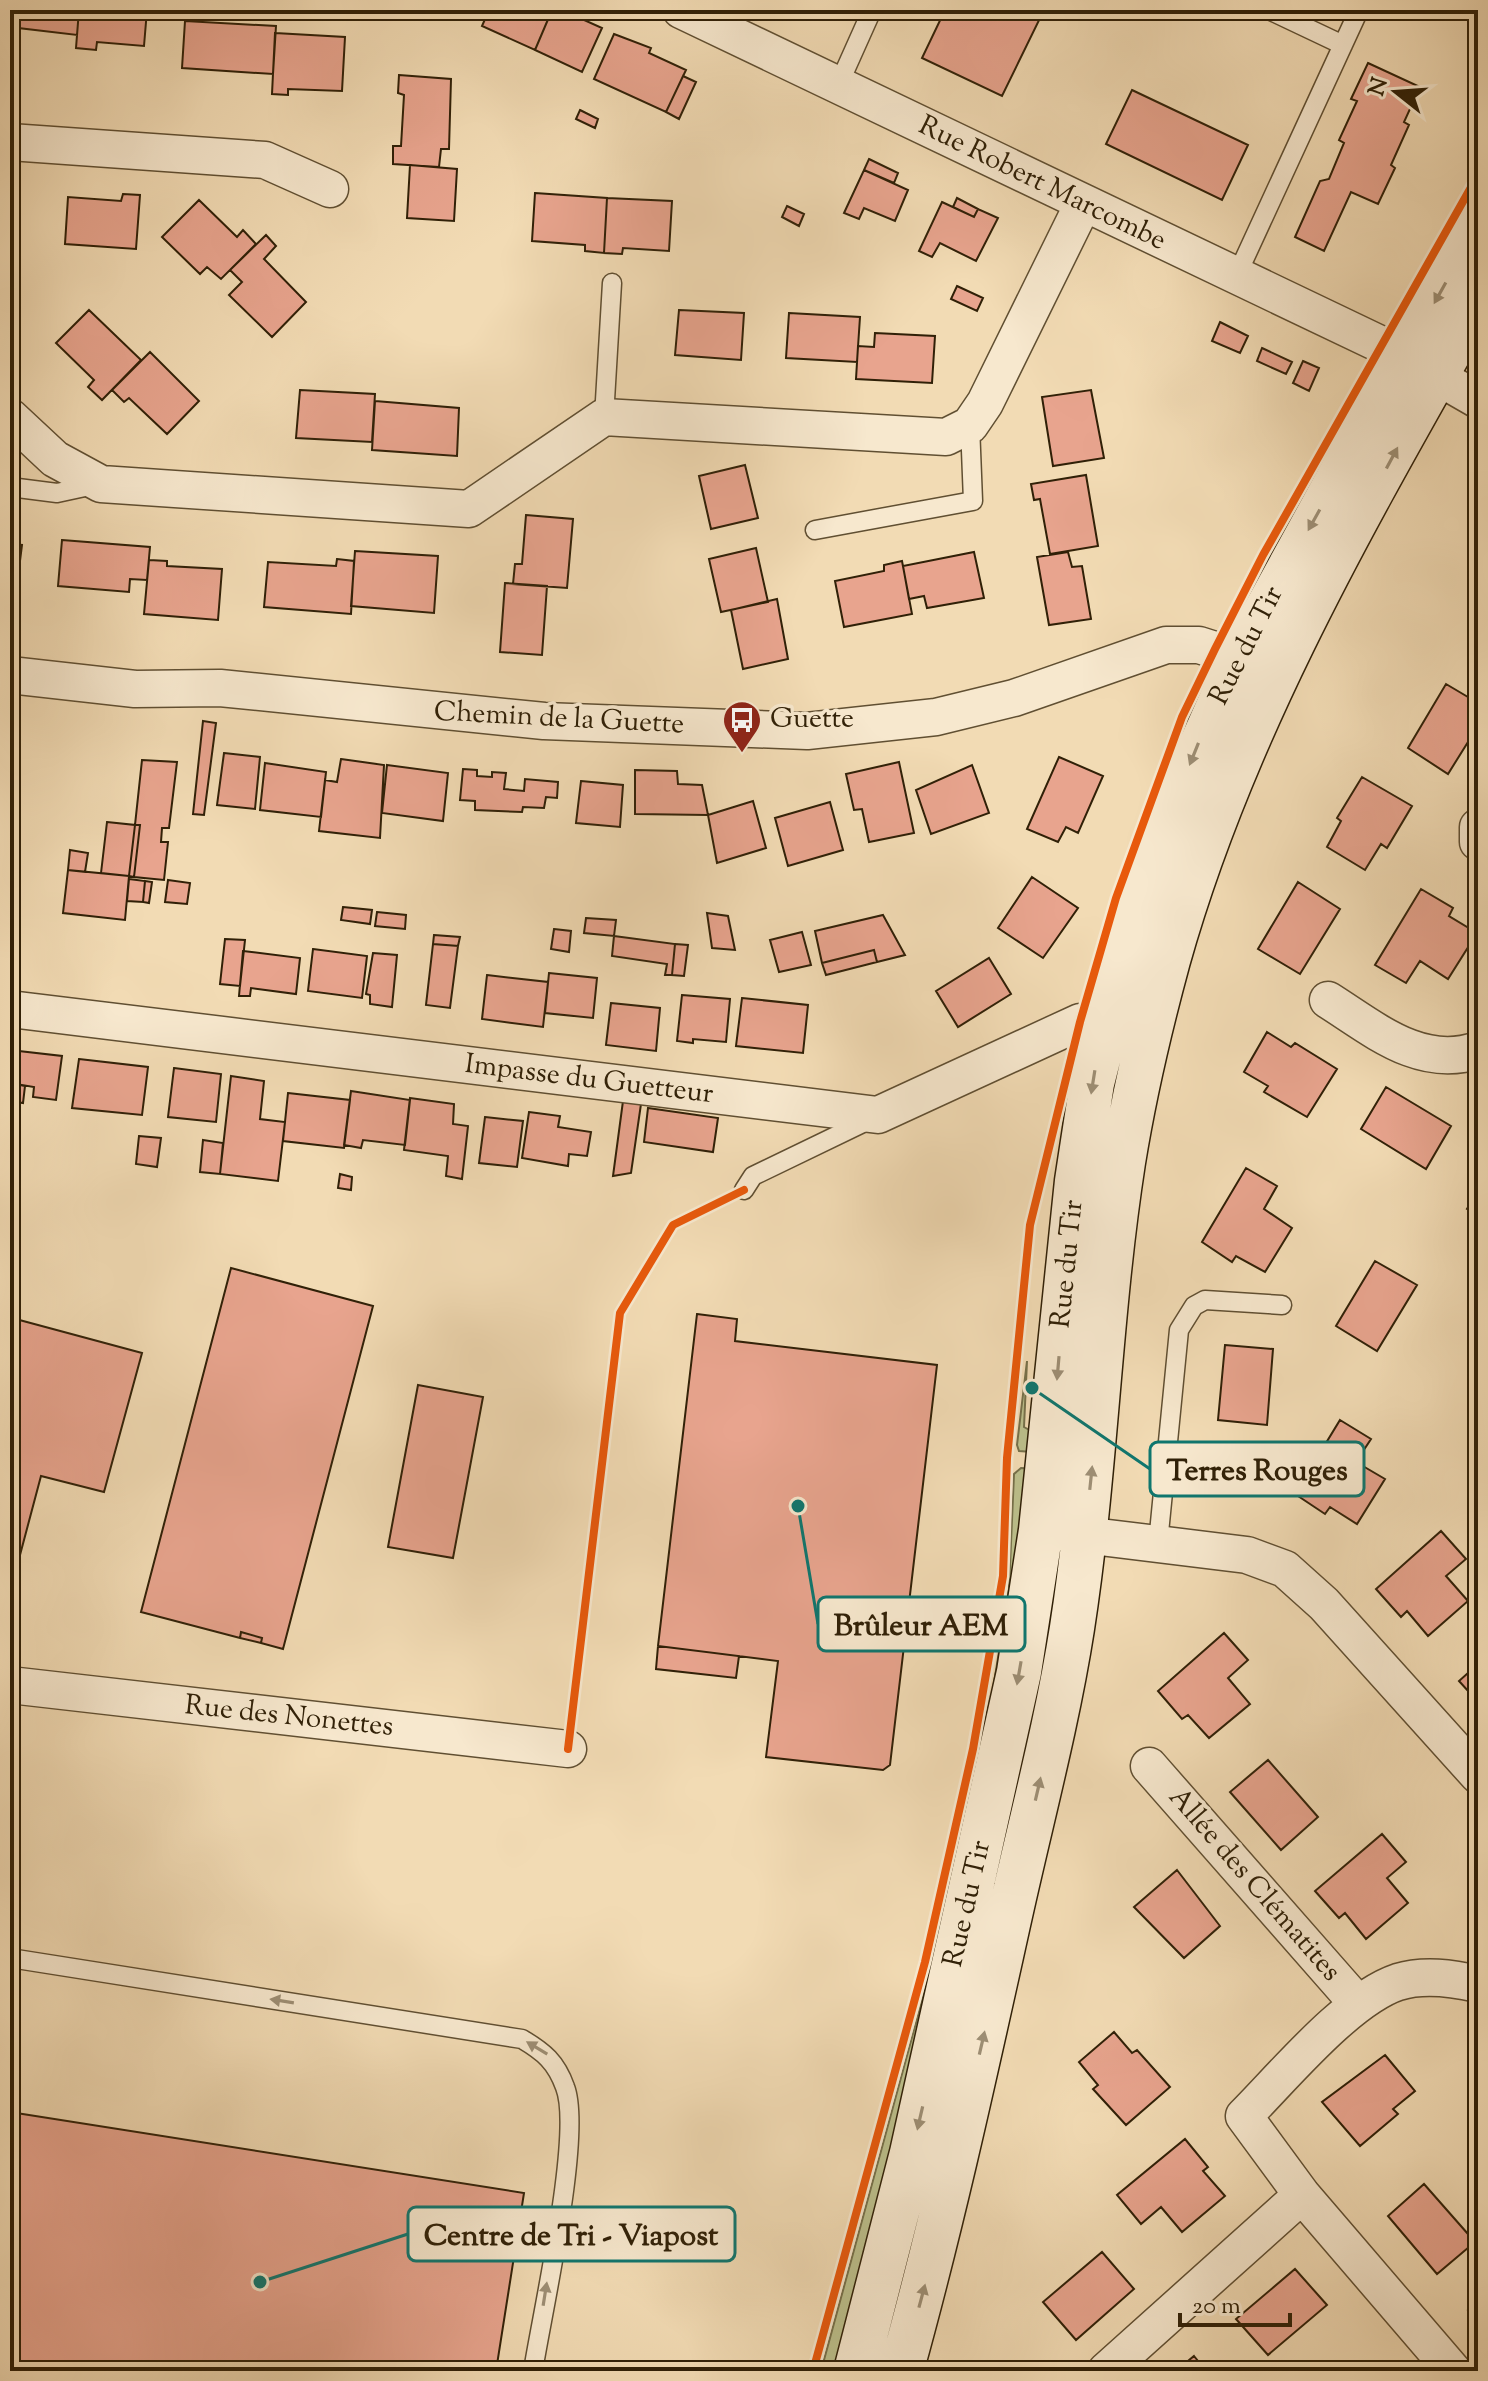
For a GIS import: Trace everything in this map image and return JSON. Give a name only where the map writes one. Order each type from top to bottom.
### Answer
[{"type":"main road","name":"Rue du Tir","points":[[901,2371],[954,2165],[1059,1695],[1085,1535],[1122,1167],[1148,1036],[1189,894],[1249,734],[1420,367],[1478,224]]},
{"type":"main road","name":"Rue du Tir","points":[[856,2371],[883,2273],[1005,1741],[1041,1530],[1077,1181],[1104,1026],[1144,890],[1175,804],[1240,658],[1420,367],[1478,301]]},
{"type":"street","name":"Rue Robert Marcombe","points":[[681,10],[1420,367],[1478,400]]},
{"type":"street","points":[[10,142],[265,160],[330,189]]},
{"type":"street","points":[[10,417],[55,459],[101,484],[469,509],[604,417],[946,437],[970,425],[985,403],[1083,204]]},
{"type":"street","name":"Chemin de la Guette","points":[[10,675],[135,689],[220,688],[544,721],[807,731],[936,717],[1014,698],[1166,645],[1199,645],[1240,658]]},
{"type":"street","points":[[1478,827],[1478,842]]},
{"type":"street","points":[[1328,1000],[1399,1045],[1429,1055],[1448,1057],[1478,1050]]},
{"type":"street","name":"Impasse du Guetteur","points":[[10,1009],[878,1115]]},
{"type":"street","points":[[878,1115],[1080,1022],[1148,1036]]},
{"type":"street","points":[[1041,1530],[1247,1555],[1285,1569],[1302,1582],[1478,1775]]},
{"type":"street","name":"Rue des Nonettes","points":[[10,1685],[568,1749]]},
{"type":"street","name":"Allée des Clématites","points":[[1149,1766],[1358,2004]]},
{"type":"street","points":[[1453,2371],[1302,2195],[1244,2116],[1358,2004],[1398,1982],[1451,1978],[1478,1984]]},
{"type":"street","points":[[1106,2371],[1302,2195]]},
{"type":"street","points":[[872,2371],[880,2340],[883,2273]]},
{"type":"lane","points":[[838,86],[872,10]]},
{"type":"lane","points":[[1269,10],[1343,45]]},
{"type":"lane","points":[[1236,277],[1359,10]]},
{"type":"lane","points":[[604,417],[612,283]]},
{"type":"lane","points":[[815,530],[973,501],[970,425]]},
{"type":"lane","points":[[10,487],[57,493],[101,484]]},
{"type":"lane","points":[[744,1190],[753,1176],[878,1115]]},
{"type":"lane","points":[[1158,1543],[1175,1350],[1185,1317],[1205,1300],[1282,1305]]},
{"type":"lane","points":[[10,1958],[522,2039],[550,2055],[566,2089],[571,2133],[533,2371]]},
{"type":"green space","points":[[1027,1361],[1024,1427],[1033,1432],[1032,1452],[1019,1451],[1017,1445]]},
{"type":"green space","points":[[1021,1468],[1036,1469],[1022,1590],[999,1718],[866,2297],[843,2371],[821,2371],[950,1898],[993,1689],[1009,1589],[1014,1474]]},
{"type":"building","points":[[10,10],[79,10],[77,35],[10,27]]},
{"type":"building","points":[[79,10],[147,10],[144,46],[97,42],[96,50],[76,48]]},
{"type":"building","points":[[489,10],[552,10],[535,50],[482,26]]},
{"type":"building","points":[[552,10],[562,10],[602,28],[582,72],[535,50]]},
{"type":"building","points":[[945,10],[1044,10],[1002,96],[922,58]]},
{"type":"building","points":[[185,21],[276,26],[273,74],[182,68]]},
{"type":"building","points":[[275,33],[345,37],[342,91],[288,89],[288,95],[272,94]]},
{"type":"building","points":[[614,34],[651,48],[649,53],[686,70],[666,112],[594,79]]},
{"type":"building","points":[[1368,63],[1420,87],[1404,122],[1409,125],[1391,165],[1395,168],[1378,204],[1351,192],[1324,251],[1295,237],[1320,181],[1329,179],[1344,143],[1339,140],[1357,101],[1351,99]]},
{"type":"building","points":[[399,75],[451,79],[449,149],[441,149],[439,167],[393,164],[393,146],[401,146],[404,95],[398,93]]},
{"type":"building","points":[[683,76],[696,82],[679,119],[666,112]]},
{"type":"building","points":[[1132,90],[1248,145],[1222,200],[1106,144]]},
{"type":"building","points":[[580,110],[598,119],[595,128],[576,119]]},
{"type":"building","points":[[869,159],[898,173],[894,183],[864,170]]},
{"type":"building","points":[[410,165],[457,169],[454,221],[407,218]]},
{"type":"building","points":[[864,170],[908,190],[895,221],[864,208],[859,219],[844,213]]},
{"type":"building","points":[[535,193],[607,198],[604,253],[585,251],[585,245],[532,241]]},
{"type":"building","points":[[123,194],[140,195],[136,249],[65,244],[68,197],[121,201]]},
{"type":"building","points":[[607,198],[672,201],[669,251],[623,248],[622,254],[604,253]]},
{"type":"building","points":[[957,198],[978,209],[974,217],[953,207]]},
{"type":"building","points":[[199,200],[237,237],[243,230],[256,244],[221,279],[207,267],[200,274],[162,237]]},
{"type":"building","points":[[942,202],[974,217],[978,209],[998,218],[976,261],[940,243],[932,257],[919,251]]},
{"type":"building","points":[[787,206],[804,214],[799,226],[782,217]]},
{"type":"building","points":[[266,235],[276,246],[264,259],[306,302],[272,337],[229,295],[242,282],[230,270]]},
{"type":"building","points":[[957,286],[983,298],[977,311],[951,299]]},
{"type":"building","points":[[89,310],[141,360],[102,400],[88,387],[94,380],[56,343]]},
{"type":"building","points":[[679,310],[744,313],[741,360],[675,355]]},
{"type":"building","points":[[789,313],[860,317],[857,362],[786,358]]},
{"type":"building","points":[[1220,322],[1248,336],[1240,353],[1212,341]]},
{"type":"building","points":[[875,333],[935,336],[932,383],[856,379],[858,346],[874,347]]},
{"type":"building","points":[[1262,348],[1292,362],[1286,374],[1257,361]]},
{"type":"building","points":[[150,352],[199,401],[167,434],[129,398],[124,402],[112,390]]},
{"type":"building","points":[[1303,361],[1319,368],[1309,391],[1293,383]]},
{"type":"building","points":[[300,390],[375,394],[372,442],[296,438]]},
{"type":"building","points":[[1091,390],[1104,458],[1053,466],[1042,397]]},
{"type":"building","points":[[375,401],[459,408],[457,456],[372,450]]},
{"type":"building","points":[[745,465],[758,518],[711,529],[699,476]]},
{"type":"building","points":[[1086,475],[1098,546],[1050,554],[1040,499],[1034,500],[1031,484]]},
{"type":"building","points":[[526,515],[573,519],[567,588],[513,584],[515,564],[522,564]]},
{"type":"building","points":[[62,540],[150,547],[147,580],[130,579],[129,592],[58,586]]},
{"type":"building","points":[[10,544],[22,545],[16,593],[10,593]]},
{"type":"building","points":[[756,548],[768,602],[721,612],[709,559]]},
{"type":"building","points":[[355,551],[438,556],[434,613],[351,606]]},
{"type":"building","points":[[974,552],[984,598],[927,608],[924,596],[909,599],[903,566]]},
{"type":"building","points":[[1068,552],[1072,567],[1082,566],[1091,619],[1049,625],[1037,557]]},
{"type":"building","points":[[337,559],[354,561],[351,614],[264,607],[268,562],[336,566]]},
{"type":"building","points":[[149,560],[167,561],[167,566],[222,569],[218,620],[144,614]]},
{"type":"building","points":[[902,561],[912,614],[844,627],[835,581],[884,571],[884,565]]},
{"type":"building","points":[[505,583],[547,586],[542,655],[500,652]]},
{"type":"building","points":[[777,599],[788,659],[743,669],[731,610]]},
{"type":"building","points":[[1446,684],[1478,703],[1478,726],[1448,774],[1408,748]]},
{"type":"building","points":[[203,721],[216,723],[204,815],[193,814]]},
{"type":"building","points":[[224,753],[260,757],[255,809],[217,805]]},
{"type":"building","points":[[1059,757],[1103,776],[1078,833],[1066,827],[1058,842],[1027,829]]},
{"type":"building","points":[[341,759],[384,765],[380,838],[319,831],[325,780],[337,782]]},
{"type":"building","points":[[142,760],[177,762],[169,828],[162,828],[161,842],[168,842],[164,880],[134,877],[140,825],[135,825]]},
{"type":"building","points":[[899,762],[914,833],[869,842],[862,809],[854,810],[846,774]]},
{"type":"building","points":[[265,763],[326,772],[321,817],[260,810]]},
{"type":"building","points":[[387,765],[448,773],[443,821],[382,813]]},
{"type":"building","points":[[972,765],[989,813],[931,834],[916,790]]},
{"type":"building","points":[[463,769],[477,770],[477,776],[492,777],[492,772],[506,773],[504,789],[524,791],[525,779],[558,782],[557,798],[546,797],[544,808],[523,807],[522,812],[475,810],[475,801],[460,800]]},
{"type":"building","points":[[635,770],[677,771],[678,784],[702,785],[708,815],[635,814]]},
{"type":"building","points":[[1362,777],[1412,806],[1387,848],[1381,844],[1365,870],[1327,847],[1341,821],[1337,818]]},
{"type":"building","points":[[581,781],[623,785],[620,827],[576,823]]},
{"type":"building","points":[[753,801],[766,848],[717,863],[708,815]]},
{"type":"building","points":[[830,802],[843,850],[788,866],[775,818]]},
{"type":"building","points":[[107,822],[135,825],[129,876],[101,873]]},
{"type":"building","points":[[135,825],[140,825],[134,877],[129,876]]},
{"type":"building","points":[[70,850],[88,853],[85,872],[68,870]]},
{"type":"building","points":[[68,870],[129,876],[125,920],[63,913]]},
{"type":"building","points":[[1032,877],[1078,908],[1043,958],[998,928]]},
{"type":"building","points":[[129,879],[145,881],[143,902],[127,901]]},
{"type":"building","points":[[168,880],[190,883],[187,904],[165,902]]},
{"type":"building","points":[[145,881],[152,882],[149,903],[143,902]]},
{"type":"building","points":[[1298,882],[1340,909],[1300,974],[1258,949]]},
{"type":"building","points":[[1421,889],[1453,908],[1449,916],[1477,933],[1448,979],[1420,961],[1406,983],[1375,965]]},
{"type":"building","points":[[343,907],[372,910],[370,924],[341,920]]},
{"type":"building","points":[[377,912],[406,915],[405,929],[375,926]]},
{"type":"building","points":[[707,913],[728,916],[735,950],[712,948]]},
{"type":"building","points":[[883,915],[905,955],[877,962],[874,950],[822,963],[815,931]]},
{"type":"building","points":[[586,918],[616,920],[614,936],[584,933]]},
{"type":"building","points":[[554,929],[571,931],[569,952],[551,949]]},
{"type":"building","points":[[802,932],[811,965],[779,972],[770,940]]},
{"type":"building","points":[[434,935],[460,937],[458,946],[433,944]]},
{"type":"building","points":[[614,936],[675,944],[672,975],[665,975],[667,964],[612,956]]},
{"type":"building","points":[[225,939],[245,940],[240,986],[220,984]]},
{"type":"building","points":[[433,944],[458,946],[450,1008],[426,1005]]},
{"type":"building","points":[[675,944],[688,945],[684,976],[672,975]]},
{"type":"building","points":[[313,949],[367,956],[362,998],[308,991]]},
{"type":"building","points":[[874,950],[877,962],[826,975],[822,963]]},
{"type":"building","points":[[243,951],[300,958],[296,994],[251,988],[250,996],[239,996]]},
{"type":"building","points":[[373,953],[397,955],[392,1007],[370,1004],[370,995],[366,994]]},
{"type":"building","points":[[989,958],[1011,994],[958,1027],[936,991]]},
{"type":"building","points":[[549,973],[597,978],[593,1018],[545,1013]]},
{"type":"building","points":[[487,975],[548,982],[543,1027],[482,1019]]},
{"type":"building","points":[[682,995],[730,999],[726,1042],[677,1041]]},
{"type":"building","points":[[742,998],[808,1005],[803,1053],[736,1046]]},
{"type":"building","points":[[611,1003],[660,1008],[656,1051],[606,1045]]},
{"type":"building","points":[[1267,1032],[1291,1047],[1295,1043],[1337,1069],[1307,1117],[1264,1092],[1268,1086],[1244,1072]]},
{"type":"building","points":[[10,1050],[62,1056],[56,1100],[33,1097],[34,1087],[10,1083]]},
{"type":"building","points":[[79,1059],[148,1067],[142,1115],[72,1108]]},
{"type":"building","points":[[174,1068],[221,1074],[216,1122],[168,1117]]},
{"type":"building","points":[[231,1076],[264,1081],[260,1119],[285,1122],[278,1181],[220,1174]]},
{"type":"building","points":[[10,1083],[25,1086],[23,1103],[10,1101]]},
{"type":"building","points":[[1386,1087],[1451,1126],[1426,1169],[1361,1129]]},
{"type":"building","points":[[351,1091],[410,1100],[405,1145],[363,1140],[361,1148],[344,1145]]},
{"type":"building","points":[[288,1093],[350,1100],[344,1148],[283,1141]]},
{"type":"building","points":[[410,1098],[454,1104],[453,1124],[468,1126],[462,1179],[446,1176],[448,1156],[404,1150]]},
{"type":"building","points":[[623,1101],[641,1104],[631,1173],[613,1176]]},
{"type":"building","points":[[648,1108],[718,1118],[713,1152],[644,1142]]},
{"type":"building","points":[[529,1112],[560,1116],[558,1127],[591,1132],[587,1156],[569,1154],[568,1166],[522,1158]]},
{"type":"building","points":[[485,1117],[523,1121],[517,1167],[479,1163]]},
{"type":"building","points":[[139,1136],[161,1138],[157,1167],[136,1164]]},
{"type":"building","points":[[203,1140],[223,1143],[220,1174],[200,1172]]},
{"type":"building","points":[[1246,1168],[1277,1186],[1264,1209],[1292,1228],[1265,1272],[1236,1256],[1232,1262],[1202,1242]]},
{"type":"building","points":[[340,1174],[352,1177],[351,1190],[338,1188]]},
{"type":"building","points":[[1478,1191],[1478,1215],[1467,1209]]},
{"type":"building","points":[[1375,1261],[1417,1285],[1377,1351],[1336,1326]]},
{"type":"building","points":[[231,1268],[373,1306],[283,1649],[261,1643],[262,1638],[241,1632],[240,1638],[141,1612]]},
{"type":"building","points":[[697,1314],[737,1319],[735,1341],[937,1365],[890,1765],[883,1770],[766,1757],[778,1661],[658,1646]]},
{"type":"building","points":[[12,1318],[142,1353],[104,1492],[41,1476],[20,1555],[10,1552]]},
{"type":"building","points":[[1225,1345],[1273,1349],[1267,1425],[1218,1420]]},
{"type":"building","points":[[418,1385],[483,1397],[453,1558],[388,1547]]},
{"type":"building","points":[[1340,1420],[1371,1439],[1356,1462],[1385,1479],[1357,1524],[1330,1507],[1325,1514],[1295,1494]]},
{"type":"building","points":[[1441,1531],[1466,1559],[1446,1576],[1468,1601],[1428,1636],[1407,1611],[1401,1617],[1376,1589]]},
{"type":"building","points":[[241,1632],[262,1638],[261,1643],[240,1638]]},
{"type":"building","points":[[1224,1633],[1248,1660],[1228,1678],[1250,1704],[1209,1738],[1188,1715],[1182,1719],[1158,1691]]},
{"type":"building","points":[[658,1646],[739,1656],[736,1678],[656,1669]]},
{"type":"building","points":[[1478,1664],[1478,1702],[1459,1681]]},
{"type":"building","points":[[1268,1760],[1318,1817],[1281,1850],[1230,1792]]},
{"type":"building","points":[[1382,1834],[1406,1862],[1387,1878],[1408,1903],[1366,1939],[1345,1913],[1339,1918],[1315,1891]]},
{"type":"building","points":[[1177,1870],[1220,1926],[1184,1958],[1134,1907]]},
{"type":"building","points":[[1114,2032],[1132,2053],[1137,2050],[1170,2087],[1126,2125],[1093,2089],[1098,2085],[1079,2062]]},
{"type":"building","points":[[1385,2055],[1415,2091],[1393,2109],[1398,2114],[1360,2146],[1322,2102]]},
{"type":"building","points":[[1478,2074],[1478,2105],[1470,2103]]},
{"type":"building","points":[[10,2112],[524,2193],[496,2371],[10,2371]]},
{"type":"building","points":[[1185,2139],[1208,2167],[1203,2171],[1225,2196],[1182,2232],[1161,2207],[1141,2224],[1117,2195]]},
{"type":"building","points":[[1424,2184],[1475,2242],[1437,2274],[1388,2216]]},
{"type":"building","points":[[1102,2252],[1134,2289],[1076,2340],[1043,2302]]},
{"type":"building","points":[[1295,2269],[1327,2305],[1268,2355],[1236,2319]]},
{"type":"building","points":[[1478,2301],[1478,2323],[1468,2310]]},
{"type":"building","points":[[1194,2356],[1206,2371],[1176,2371]]},
{"type":"cycle path","points":[[813,2371],[925,1962],[973,1749],[1003,1576],[1007,1458],[1030,1225],[1080,1022],[1116,898],[1182,717],[1215,649],[1263,555],[1478,175]]},
{"type":"cycle path","points":[[568,1749],[620,1313],[673,1225],[744,1190]]},
{"type":"place","name":"Guette","points":[[742,754]]},
{"type":"place","name":"Terres Rouges","points":[[1032,1388]]},
{"type":"place","name":"Brûleur AEM","points":[[798,1506]]},
{"type":"place","name":"Centre de Tri - Viapost","points":[[260,2282]]}]
